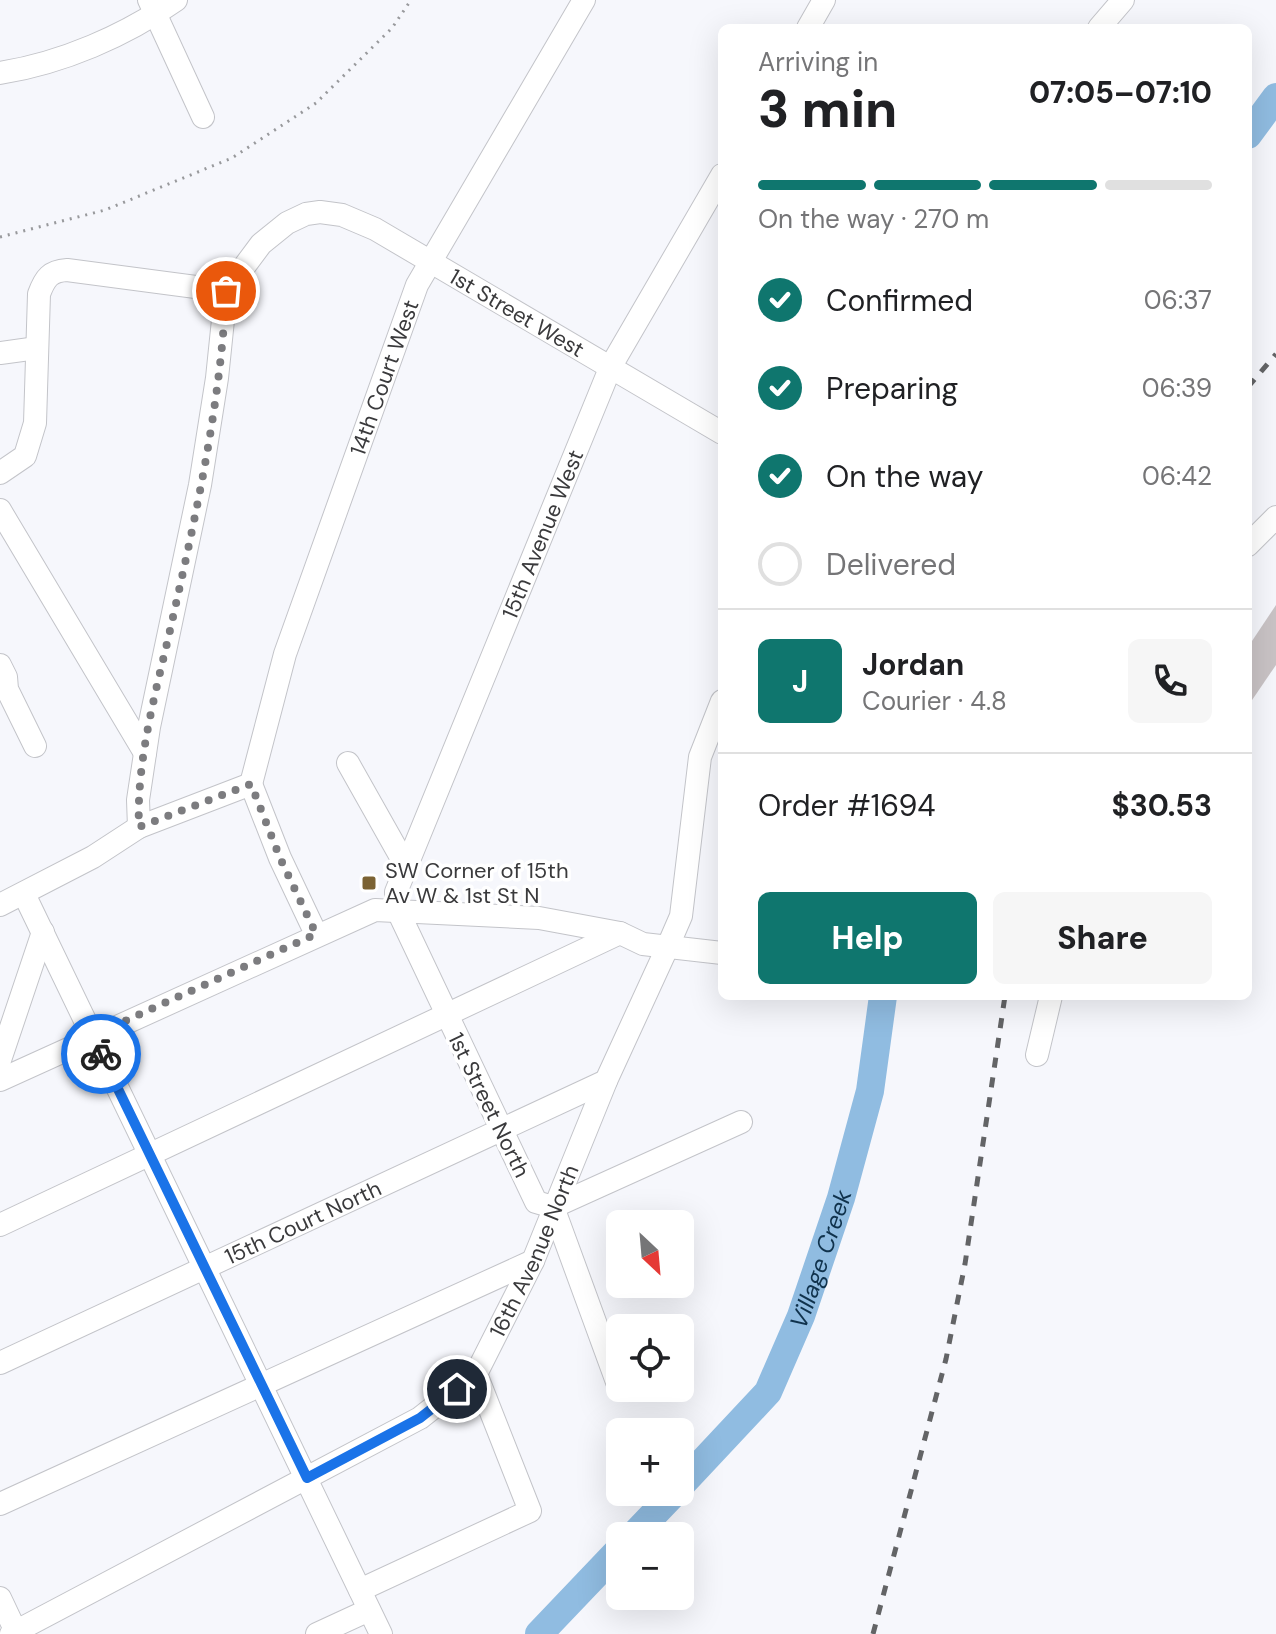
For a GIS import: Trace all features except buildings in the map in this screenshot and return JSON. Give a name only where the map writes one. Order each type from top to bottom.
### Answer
[{"type":"street","points":[[0,73],[105,41],[152,7],[176,0]]},
{"type":"street","name":"14th Court West","points":[[251,784],[285,654],[417,285],[584,0]]},
{"type":"street","points":[[810,24],[824,0]]},
{"type":"street","points":[[1102,24],[1123,0]]},
{"type":"street","points":[[152,7],[203,117]]},
{"type":"street","name":"15th Avenue West","points":[[397,909],[396,892],[406,866],[611,366],[718,182]]},
{"type":"street","name":"1st Street West","points":[[226,291],[261,244],[287,223],[306,214],[342,215],[375,229],[431,261],[718,431]]},
{"type":"street","points":[[0,473],[25,456],[35,423],[39,294],[48,275],[57,270],[67,270],[226,291],[217,378],[200,485],[145,753],[138,800],[139,827]]},
{"type":"street","points":[[0,353],[37,348]]},
{"type":"street","points":[[0,510],[145,753]]},
{"type":"street","points":[[1252,541],[1276,517]]},
{"type":"street","points":[[0,665],[6,677],[3,693],[35,746]]},
{"type":"street","name":"16th Avenue North","points":[[15,1633],[420,1418],[476,1374],[533,1261],[606,1081],[681,916],[700,757],[718,711]]},
{"type":"street","points":[[348,763],[406,866]]},
{"type":"street","points":[[0,905],[93,857],[139,827],[251,784],[280,858],[316,934]]},
{"type":"street","points":[[24,894],[381,1634]]},
{"type":"street","name":"1st Street North","points":[[397,909],[536,1202],[553,1207],[606,1352]]},
{"type":"street","points":[[0,1080],[316,934],[375,910],[539,918],[620,933],[643,944],[718,952]]},
{"type":"street","points":[[0,1060],[43,932]]},
{"type":"street","points":[[0,1225],[620,933]]},
{"type":"street","points":[[1037,1055],[1050,1000]]},
{"type":"street","name":"15th Court North","points":[[0,1363],[606,1081]]},
{"type":"street","points":[[553,1207],[741,1122]]},
{"type":"street","points":[[0,1504],[533,1261]]},
{"type":"street","points":[[317,1634],[364,1600],[530,1511],[476,1374]]},
{"type":"street","points":[[0,1598],[15,1633]]},
{"type":"path","points":[[0,237],[105,210],[232,158],[316,103],[392,28],[411,0]]},
{"type":"waterway","name":"Village Creek","points":[[1252,130],[1276,97]]},
{"type":"waterway","name":"Village Creek","points":[[694,1471],[768,1392],[801,1316],[841,1198],[870,1091],[882,1000]]},
{"type":"waterway","name":"Village Creek","points":[[646,1522],[662,1506]]},
{"type":"waterway","name":"Village Creek","points":[[539,1634],[606,1564]]},
{"type":"railway","points":[[1252,382],[1276,354]]},
{"type":"railway","points":[[873,1634],[946,1359],[965,1264],[1004,1000]]},
{"type":"way so far","points":[[101,1054],[92,1036],[316,934],[280,858],[251,784],[139,827],[138,800],[149,727],[200,485],[217,378],[226,291]]},
{"type":"place","name":"SW Corner of 15th Av W & 1st St N","points":[[369,883]]},
{"type":"route","points":[[101,1054],[307,1478],[420,1418],[457,1389]]}]
